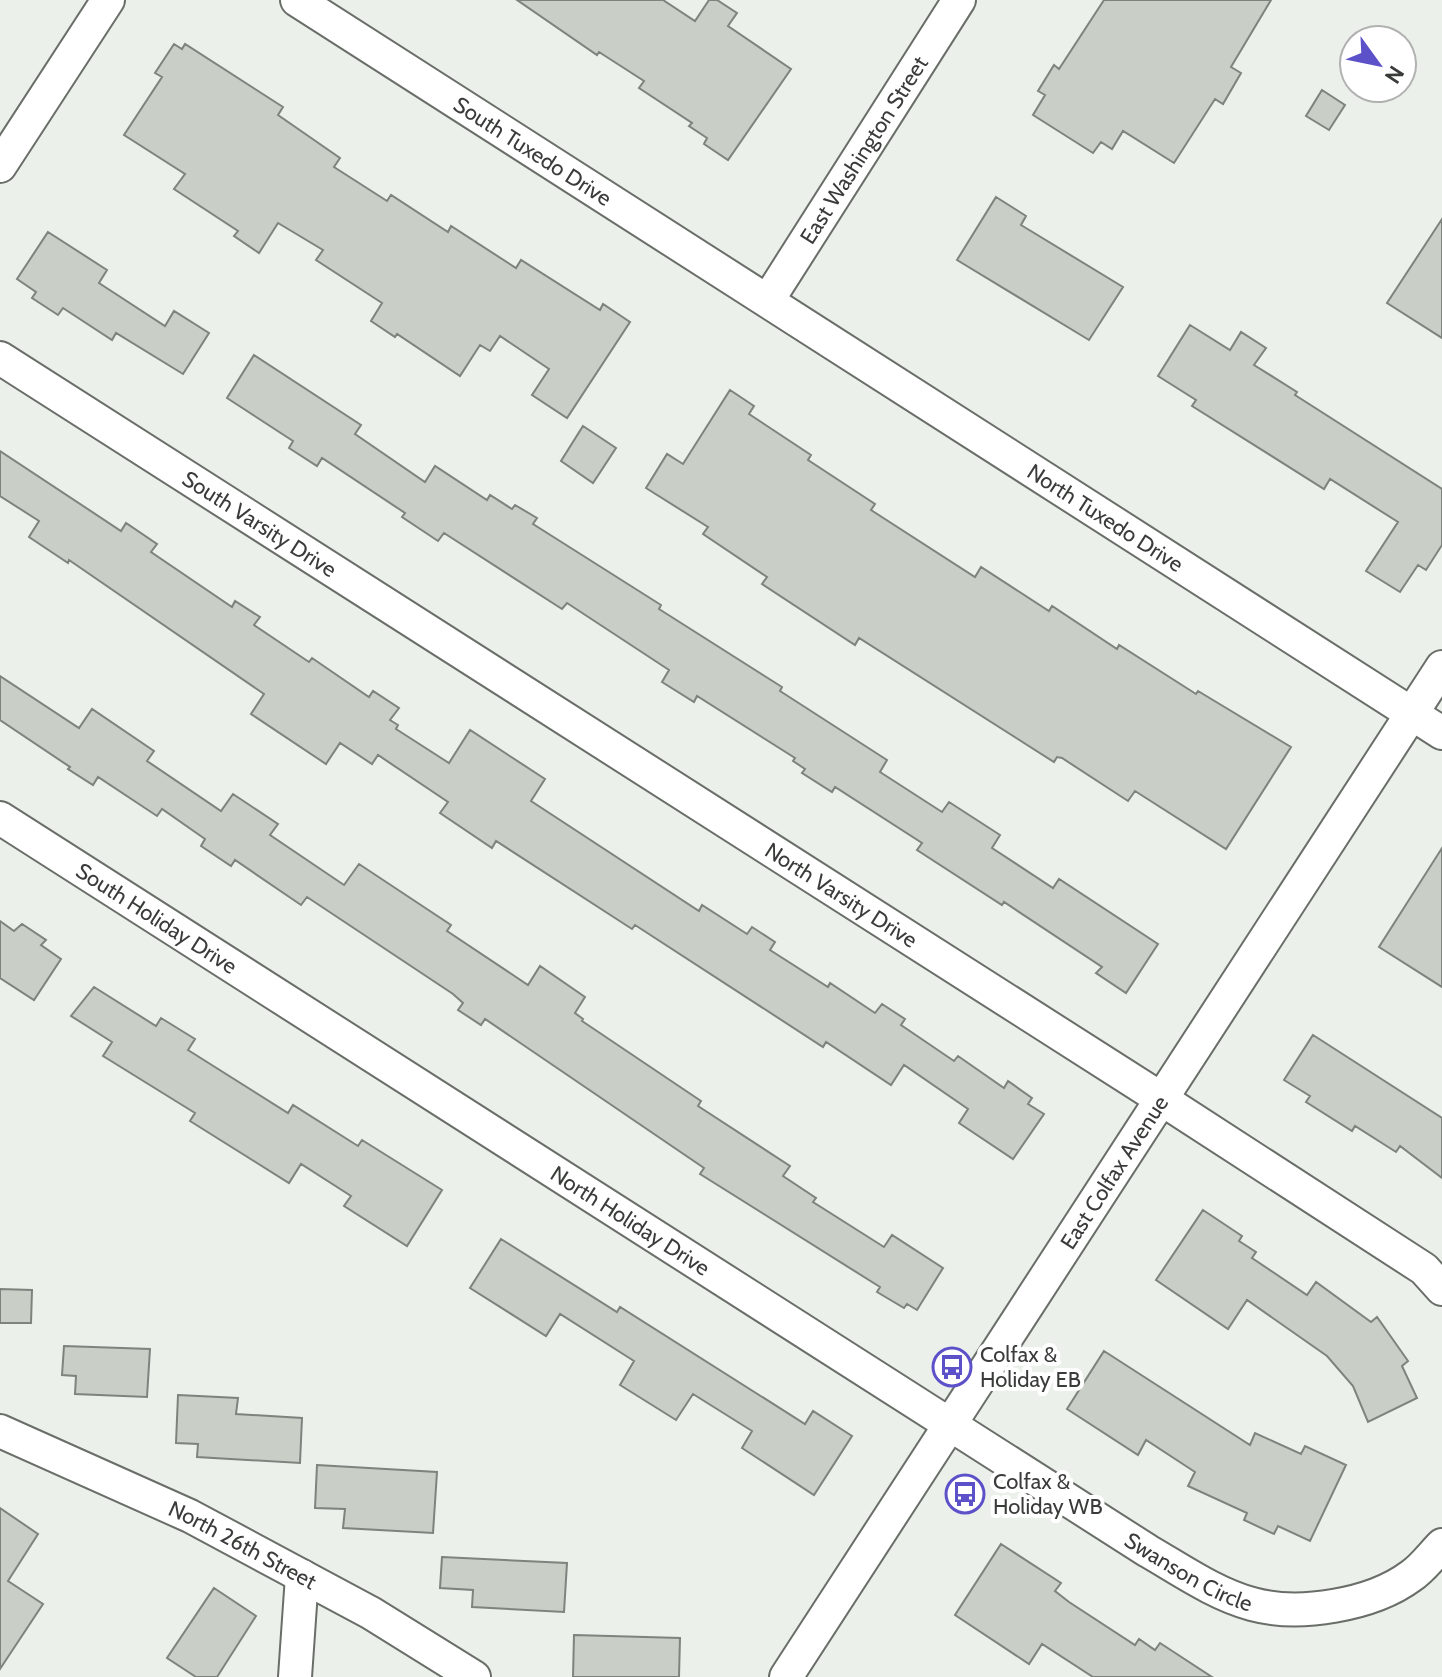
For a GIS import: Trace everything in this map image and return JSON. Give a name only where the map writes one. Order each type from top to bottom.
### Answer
[{"type":"street","points":[[0,166],[108,0]]},
{"type":"street","name":"South Tuxedo Drive","points":[[297,0],[768,300]]},
{"type":"street","name":"East Washington Street","points":[[768,300],[959,0]]},
{"type":"street","name":"North Tuxedo Drive","points":[[768,300],[1442,733]]},
{"type":"street","name":"South Varsity Drive","points":[[0,358],[521,690]]},
{"type":"street","name":"East Colfax Avenue","points":[[786,1677],[1442,667]]},
{"type":"street","name":"North Varsity Drive","points":[[521,690],[1163,1100]]},
{"type":"street","name":"South Holiday Drive","points":[[0,818],[312,1018]]},
{"type":"street","name":"North Holiday Drive","points":[[312,1018],[949,1424]]},
{"type":"street","points":[[1163,1100],[1424,1269],[1442,1289]]},
{"type":"street","name":"Swanson Circle","points":[[949,1424],[1148,1551],[1213,1588],[1253,1605],[1313,1610],[1361,1600],[1411,1576],[1442,1545]]},
{"type":"street","name":"North 26th Street","points":[[0,1431],[190,1516],[371,1613],[474,1677]]},
{"type":"street","points":[[295,1677],[302,1576]]},
{"type":"building","points":[[517,0],[663,0],[695,21],[709,0],[717,0],[737,13],[728,26],[791,69],[728,160],[704,144],[707,138],[689,126],[692,123],[639,88],[644,81],[599,52],[597,55]]},
{"type":"building","points":[[1104,0],[1271,0],[1231,67],[1241,73],[1223,104],[1215,99],[1174,163],[1123,131],[1112,149],[1101,142],[1093,153],[1033,115],[1045,95],[1038,91],[1054,65],[1059,69]]},
{"type":"building","points":[[174,44],[182,49],[185,44],[283,107],[278,115],[340,158],[334,167],[387,201],[391,195],[448,232],[451,226],[516,268],[521,260],[600,310],[603,304],[630,322],[567,418],[532,395],[549,369],[500,336],[490,351],[480,345],[460,376],[397,334],[395,337],[371,321],[382,303],[316,260],[323,250],[278,223],[259,253],[234,236],[238,231],[174,189],[185,174],[124,135],[162,77],[155,73]]},
{"type":"building","points":[[1322,90],[1338,100],[1338,104],[1345,105],[1329,130],[1306,116]]},
{"type":"building","points":[[996,197],[1026,216],[1021,225],[1123,287],[1089,340],[957,260]]},
{"type":"building","points":[[1442,219],[1442,338],[1387,303]]},
{"type":"building","points":[[48,232],[107,270],[99,283],[165,326],[174,311],[209,333],[183,374],[116,333],[112,340],[63,308],[58,315],[32,298],[36,292],[17,279]]},
{"type":"building","points":[[1190,325],[1230,350],[1241,332],[1266,348],[1254,365],[1297,392],[1295,395],[1442,489],[1442,545],[1426,570],[1418,565],[1400,592],[1366,571],[1398,522],[1330,479],[1324,489],[1192,406],[1196,400],[1158,376]]},
{"type":"building","points":[[254,355],[361,425],[355,434],[425,482],[435,466],[487,500],[490,495],[512,509],[515,505],[537,518],[533,524],[661,605],[659,609],[782,687],[780,691],[887,760],[880,772],[942,812],[949,802],[1000,835],[992,848],[1053,888],[1059,879],[1158,944],[1126,993],[1096,973],[1102,967],[1004,902],[1002,905],[917,850],[922,843],[835,787],[832,792],[802,773],[805,769],[793,761],[795,758],[697,696],[694,702],[662,682],[669,670],[567,603],[562,609],[444,533],[438,541],[402,517],[405,513],[322,458],[317,466],[289,448],[293,441],[227,398]]},
{"type":"building","points":[[730,390],[754,406],[749,414],[811,455],[808,460],[875,504],[871,510],[975,577],[981,567],[1049,611],[1052,606],[1117,649],[1119,645],[1196,694],[1198,691],[1291,747],[1226,849],[1135,791],[1128,801],[1062,758],[1057,757],[1054,762],[859,638],[855,645],[762,584],[767,577],[703,534],[708,527],[646,488],[667,454],[683,464]]},
{"type":"building","points":[[583,426],[616,448],[593,483],[561,461]]},
{"type":"building","points":[[0,451],[121,531],[126,523],[157,544],[151,552],[232,607],[235,601],[260,617],[254,625],[309,662],[312,658],[369,697],[373,691],[399,708],[390,720],[398,725],[396,729],[449,763],[470,730],[545,779],[531,801],[699,911],[702,905],[747,934],[752,927],[775,942],[770,950],[828,987],[830,983],[875,1013],[882,1004],[905,1019],[901,1025],[954,1061],[958,1056],[1004,1088],[1008,1081],[1032,1098],[1028,1104],[1044,1114],[1013,1159],[959,1123],[968,1109],[904,1065],[891,1085],[826,1042],[823,1047],[635,925],[632,929],[496,841],[492,848],[440,813],[448,802],[378,755],[372,764],[340,743],[326,764],[251,714],[264,694],[69,560],[68,563],[29,537],[39,521],[0,496]]},
{"type":"building","points":[[0,676],[79,728],[92,709],[154,751],[147,761],[221,811],[233,794],[278,824],[270,835],[344,885],[359,864],[451,925],[447,931],[528,985],[540,966],[585,997],[575,1013],[582,1021],[701,1101],[698,1106],[790,1166],[783,1176],[816,1198],[813,1202],[884,1247],[892,1235],[943,1268],[917,1310],[907,1304],[904,1308],[877,1292],[880,1287],[700,1174],[704,1168],[485,1019],[481,1025],[458,1010],[463,1003],[453,994],[307,897],[301,905],[235,860],[231,866],[201,846],[205,839],[162,809],[157,816],[98,777],[93,785],[68,769],[70,767],[0,720]]},
{"type":"building","points":[[1442,848],[1442,987],[1379,947]]},
{"type":"building","points":[[0,921],[14,931],[22,924],[46,940],[41,945],[61,959],[34,1000],[0,978]]},
{"type":"building","points":[[94,987],[156,1026],[161,1018],[195,1039],[188,1050],[288,1113],[293,1105],[358,1146],[362,1140],[442,1190],[407,1246],[344,1206],[351,1196],[301,1164],[289,1183],[190,1121],[195,1113],[103,1056],[112,1042],[71,1016]]},
{"type":"building","points":[[1313,1035],[1442,1118],[1442,1178],[1400,1146],[1396,1152],[1355,1126],[1352,1131],[1306,1102],[1310,1096],[1284,1080]]},
{"type":"building","points":[[1203,1210],[1242,1236],[1239,1241],[1256,1252],[1252,1258],[1307,1295],[1316,1282],[1371,1322],[1377,1317],[1408,1361],[1402,1366],[1417,1398],[1368,1422],[1353,1386],[1327,1356],[1247,1300],[1228,1329],[1156,1280]]},
{"type":"building","points":[[501,1239],[617,1312],[620,1307],[805,1424],[813,1411],[852,1436],[814,1495],[742,1448],[752,1431],[693,1394],[676,1420],[620,1385],[634,1361],[560,1314],[546,1336],[470,1288]]},
{"type":"building","points":[[0,1289],[32,1290],[31,1323],[0,1323]]},
{"type":"building","points":[[64,1346],[150,1349],[147,1397],[75,1394],[76,1376],[62,1375]]},
{"type":"building","points":[[1104,1351],[1250,1445],[1255,1433],[1301,1454],[1305,1446],[1346,1465],[1310,1541],[1278,1526],[1274,1534],[1244,1520],[1247,1513],[1188,1486],[1195,1472],[1146,1440],[1138,1455],[1067,1409]]},
{"type":"building","points":[[178,1395],[238,1398],[236,1414],[302,1418],[300,1463],[197,1457],[198,1444],[176,1443]]},
{"type":"building","points":[[317,1465],[437,1472],[433,1533],[343,1528],[345,1509],[315,1508]]},
{"type":"building","points":[[0,1508],[38,1534],[8,1581],[43,1604],[0,1669]]},
{"type":"building","points":[[1001,1544],[1061,1583],[1055,1591],[1069,1602],[1135,1645],[1139,1639],[1155,1650],[1160,1643],[1212,1677],[1093,1677],[1042,1644],[1029,1664],[955,1615]]},
{"type":"building","points":[[442,1557],[567,1563],[564,1612],[472,1607],[473,1590],[440,1588]]},
{"type":"building","points":[[214,1588],[256,1616],[217,1677],[196,1677],[167,1658]]},
{"type":"building","points":[[574,1635],[680,1638],[679,1677],[573,1677]]},
{"type":"place","name":"Colfax & Holiday EB","points":[[952,1367]]},
{"type":"place","name":"Colfax & Holiday WB","points":[[965,1494]]}]
